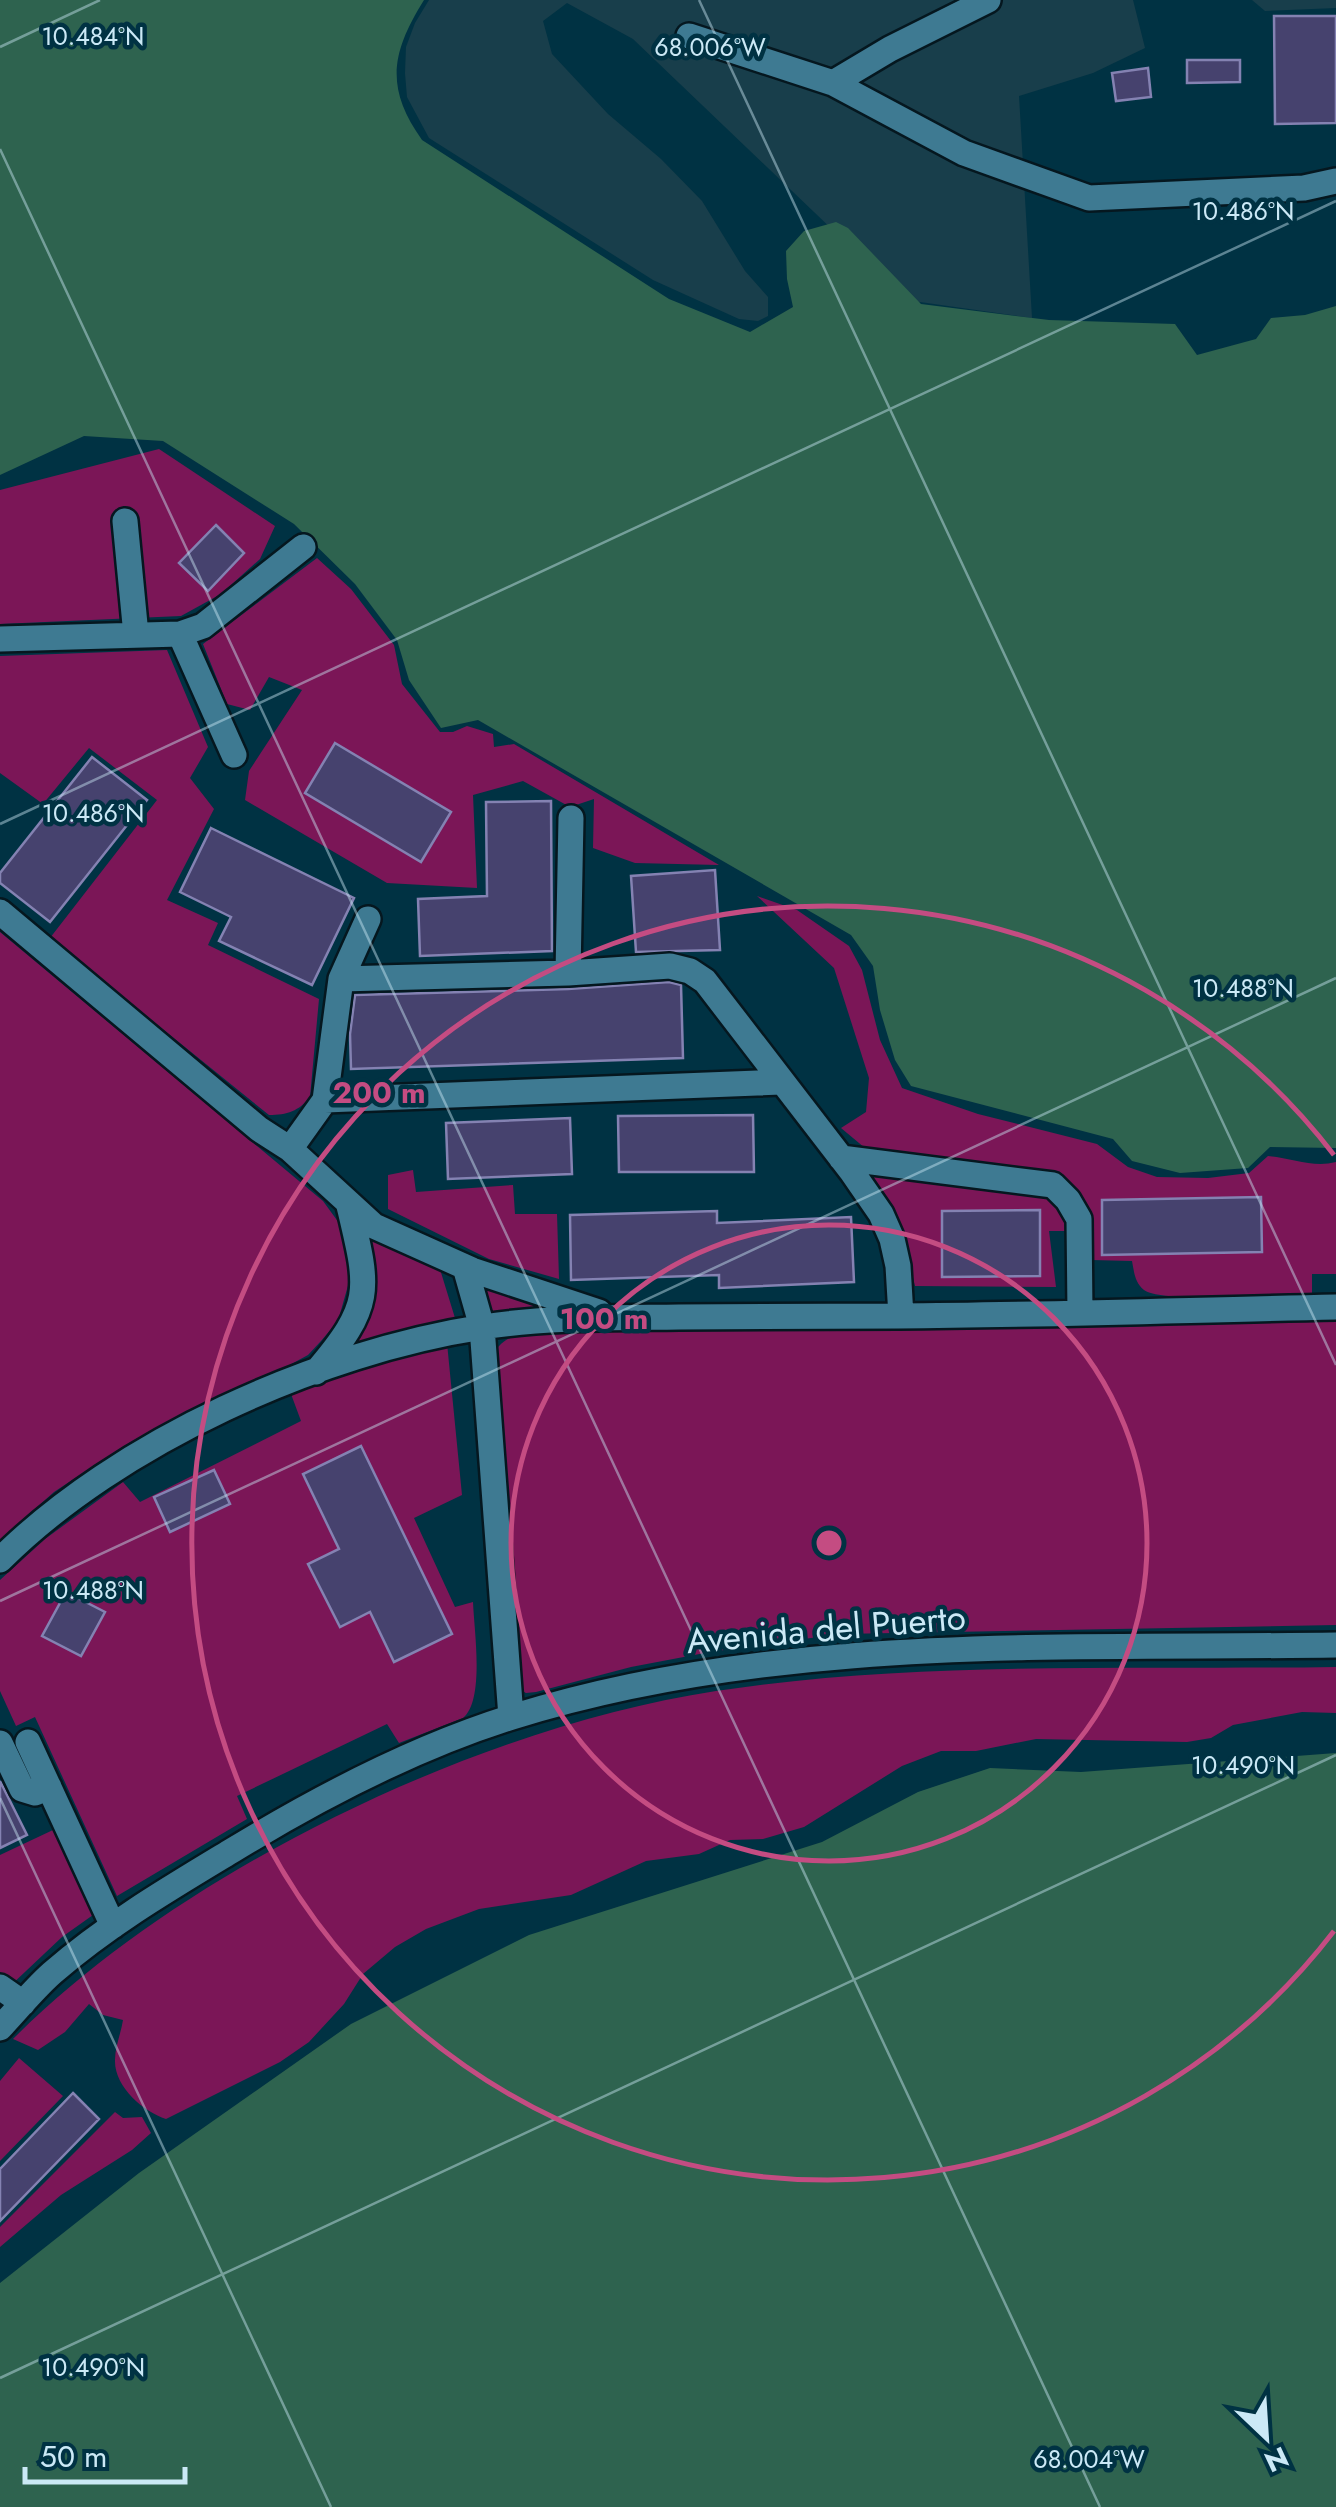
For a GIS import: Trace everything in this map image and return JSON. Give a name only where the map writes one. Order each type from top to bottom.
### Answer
[{"type":"street","points":[[833,83],[890,49],[988,0]]},
{"type":"street","points":[[689,36],[833,83],[964,154],[1089,198],[1304,188],[1336,180]]},
{"type":"street","points":[[125,521],[136,636]]},
{"type":"street","points":[[0,639],[180,634],[202,626],[303,547]]},
{"type":"street","points":[[180,634],[234,755]]},
{"type":"street","points":[[568,973],[572,818]]},
{"type":"street","points":[[0,912],[259,1129],[290,1149],[374,1226],[465,1267],[618,1318]]},
{"type":"street","points":[[290,1149],[325,1100],[341,979],[368,919]]},
{"type":"street","points":[[341,979],[670,966],[690,971],[705,981],[881,1214],[892,1239],[902,1316]]},
{"type":"street","points":[[325,1100],[780,1082]]},
{"type":"street","points":[[841,1158],[1053,1186],[1068,1200],[1079,1219],[1080,1313]]},
{"type":"street","points":[[316,1372],[342,1342],[365,1289],[349,1206]]},
{"type":"street","points":[[465,1267],[482,1327],[511,1717]]},
{"type":"street","points":[[0,1560],[64,1504],[140,1455],[240,1400],[316,1372],[482,1327],[618,1318],[1336,1307]]},
{"type":"street","name":"Avenida del Puerto","points":[[0,2028],[52,1973],[138,1908],[293,1814],[386,1768],[511,1717],[657,1681],[783,1661],[916,1650],[1336,1645]]},
{"type":"street","points":[[28,1742],[114,1926]]},
{"type":"street","points":[[0,1743],[22,1789],[34,1793],[49,1788]]},
{"type":"street","points":[[0,1987],[23,2004]]},
{"type":"shaded area","points":[[0,0],[424,0],[405,37],[397,70],[402,104],[422,140],[669,299],[750,332],[793,307],[786,251],[804,231],[836,222],[848,228],[921,304],[1049,320],[1175,324],[1197,355],[1256,339],[1271,318],[1305,315],[1336,306],[1336,1148],[1270,1147],[1248,1168],[1180,1173],[1132,1161],[1113,1139],[911,1086],[895,1060],[880,1010],[873,966],[851,935],[478,720],[441,728],[409,680],[397,640],[355,584],[294,524],[163,441],[84,436],[0,475]]},
{"type":"shaded area","points":[[429,0],[1133,0],[1145,48],[1093,73],[1019,96],[1032,318],[906,300],[633,39],[567,3],[543,21],[552,54],[608,114],[702,201],[745,271],[768,297],[768,316],[758,321],[739,319],[653,280],[429,138],[407,97],[405,73],[406,47]]},
{"type":"shaded area","points":[[1252,0],[1336,0],[1336,8],[1265,11]]},
{"type":"shaded area","points":[[159,449],[275,526],[260,559],[221,594],[181,616],[0,624],[0,490]]},
{"type":"shaded area","points":[[317,558],[351,589],[394,645],[402,684],[440,732],[467,726],[493,734],[494,747],[514,744],[719,865],[635,863],[593,848],[594,799],[570,807],[523,781],[473,795],[477,888],[387,883],[245,800],[249,771],[302,690],[269,677],[250,710],[227,704],[203,644]]},
{"type":"shaded area","points":[[167,650],[208,747],[190,778],[214,809],[167,900],[218,923],[208,945],[319,999],[310,1097],[287,1113],[269,1115],[50,938],[157,800],[89,748],[43,804],[0,773],[0,656]]},
{"type":"shaded area","points":[[757,896],[797,910],[849,946],[862,970],[880,1040],[902,1088],[978,1114],[1097,1144],[1128,1167],[1157,1177],[1208,1178],[1249,1173],[1268,1156],[1311,1163],[1336,1162],[1336,1274],[1312,1274],[1312,1293],[1198,1297],[1155,1294],[1139,1284],[1132,1261],[1091,1260],[1062,1182],[865,1148],[841,1128],[866,1112],[869,1078],[834,968]]},
{"type":"shaded area","points":[[0,932],[323,1201],[351,1249],[351,1275],[338,1321],[308,1355],[208,1401],[124,1446],[54,1492],[0,1540]]},
{"type":"shaded area","points":[[413,1170],[416,1192],[513,1185],[515,1214],[557,1214],[559,1279],[489,1259],[388,1209],[388,1175]]},
{"type":"shaded area","points":[[869,1172],[1049,1194],[1062,1209],[1071,1231],[1049,1231],[1056,1287],[915,1286],[898,1217]]},
{"type":"shaded area","points":[[381,1238],[425,1263],[439,1266],[455,1318],[344,1351],[371,1314],[375,1289],[367,1243]]},
{"type":"shaded area","points":[[473,1287],[509,1294],[550,1308],[481,1317]]},
{"type":"shaded area","points":[[1336,1320],[1336,1625],[840,1634],[631,1667],[536,1692],[526,1693],[515,1687],[488,1363],[498,1347],[509,1339],[541,1333]]},
{"type":"shaded area","points":[[447,1343],[462,1495],[414,1518],[455,1607],[473,1602],[477,1664],[470,1709],[463,1718],[399,1743],[387,1724],[237,1796],[247,1819],[117,1896],[35,1717],[16,1726],[0,1691],[0,1580],[45,1539],[123,1482],[140,1502],[301,1421],[291,1394],[349,1371]]},
{"type":"shaded area","points":[[1336,1667],[1336,1713],[1302,1712],[1233,1725],[1211,1738],[1187,1742],[1036,1739],[976,1751],[941,1751],[902,1766],[804,1827],[763,1839],[730,1840],[699,1854],[646,1861],[571,1895],[479,1909],[426,1929],[395,1947],[363,1974],[344,2004],[309,2042],[280,2062],[166,2119],[140,2104],[119,2080],[115,2055],[123,2020],[103,2015],[89,2004],[65,2032],[38,2050],[13,2039],[82,1977],[161,1918],[247,1864],[339,1815],[434,1772],[530,1737],[625,1709],[716,1691],[869,1675],[1025,1668]]},
{"type":"shaded area","points":[[1336,1753],[1336,2507],[0,2507],[0,2283],[139,2173],[351,2024],[529,1935],[822,1842],[918,1792],[990,1768],[1081,1772]]},
{"type":"shaded area","points":[[53,1830],[93,1915],[62,1937],[8,1988],[0,1974],[0,1855]]},
{"type":"shaded area","points":[[19,2058],[63,2096],[0,2161],[0,2081]]},
{"type":"shaded area","points":[[115,2112],[123,2118],[142,2117],[151,2133],[132,2150],[61,2195],[0,2247],[0,2227]]},
{"type":"building","points":[[1274,16],[1336,16],[1336,123],[1275,124]]},
{"type":"building","points":[[1187,60],[1240,60],[1240,82],[1187,83]]},
{"type":"building","points":[[1148,68],[1151,97],[1116,101],[1112,73]]},
{"type":"building","points":[[216,525],[244,553],[208,591],[179,563]]},
{"type":"building","points":[[335,743],[451,812],[421,862],[305,793]]},
{"type":"building","points":[[92,757],[147,800],[50,922],[0,883],[0,873]]},
{"type":"building","points":[[551,801],[552,951],[420,956],[418,899],[487,896],[486,802]]},
{"type":"building","points":[[211,828],[354,898],[312,985],[219,941],[231,917],[180,892]]},
{"type":"building","points":[[715,870],[720,950],[636,952],[631,876]]},
{"type":"building","points":[[669,982],[681,985],[683,1058],[351,1069],[355,995]]},
{"type":"building","points":[[753,1115],[754,1172],[619,1172],[618,1116]]},
{"type":"building","points":[[570,1118],[572,1174],[448,1179],[446,1123]]},
{"type":"building","points":[[1261,1197],[1262,1252],[1102,1255],[1102,1200]]},
{"type":"building","points":[[1040,1210],[1040,1276],[942,1277],[942,1211]]},
{"type":"building","points":[[717,1211],[717,1223],[851,1217],[854,1282],[719,1288],[719,1275],[571,1280],[570,1215]]},
{"type":"building","points":[[361,1446],[452,1634],[394,1662],[370,1612],[340,1627],[308,1564],[339,1549],[303,1474]]},
{"type":"building","points":[[214,1470],[230,1504],[170,1532],[154,1497]]},
{"type":"building","points":[[66,1592],[105,1612],[81,1656],[42,1636]]},
{"type":"building","points":[[0,1781],[27,1835],[0,1848]]},
{"type":"building","points":[[73,2093],[99,2119],[0,2221],[0,2169]]}]
